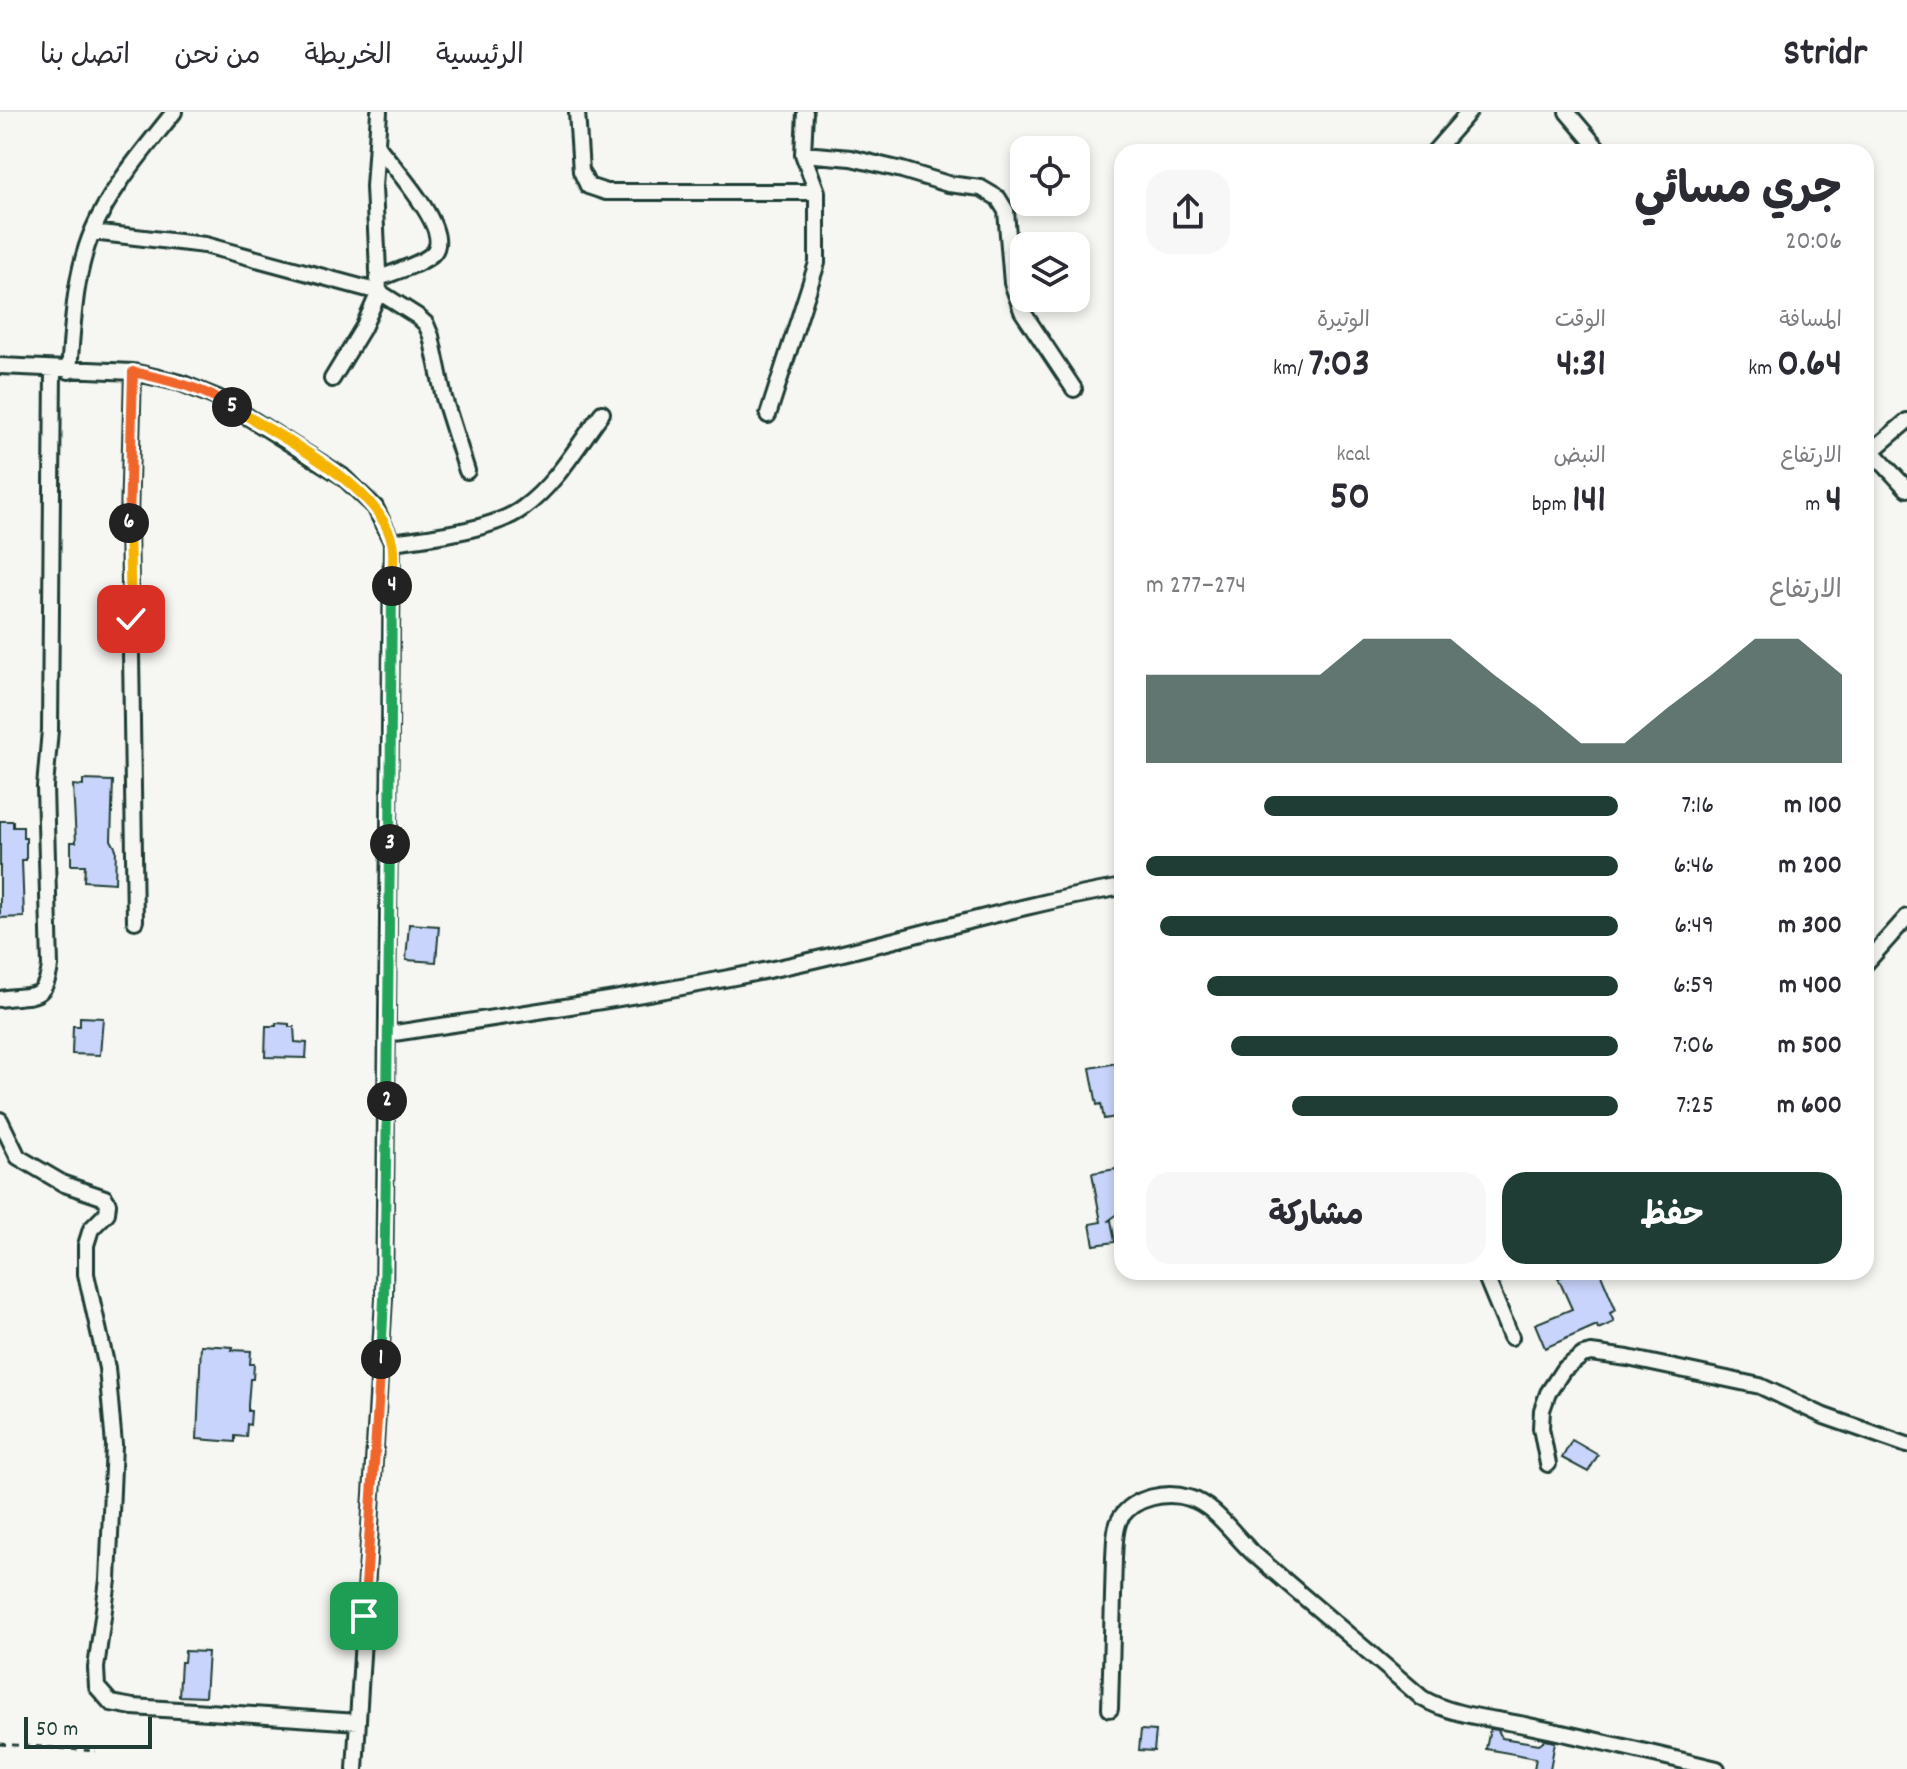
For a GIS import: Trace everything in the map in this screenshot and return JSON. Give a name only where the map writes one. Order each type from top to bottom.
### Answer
[{"type":"street","points":[[69,371],[77,285],[92,232],[110,196],[174,112]]},
{"type":"street","points":[[332,379],[363,328],[378,286],[374,187],[379,112]]},
{"type":"street","points":[[577,112],[581,171],[588,186],[606,192],[817,192]]},
{"type":"street","points":[[768,415],[817,263],[817,192],[803,154],[805,112]]},
{"type":"street","points":[[1441,144],[1469,112]]},
{"type":"street","points":[[1567,112],[1594,144]]},
{"type":"street","points":[[378,147],[421,202],[436,230],[437,243],[435,252],[378,286]]},
{"type":"street","points":[[803,154],[851,158],[948,184],[981,188],[998,198],[1006,211],[1012,283],[1022,311],[1074,389]]},
{"type":"street","points":[[92,232],[205,245],[378,286],[426,324],[444,398],[467,471]]},
{"type":"street","points":[[0,366],[133,372],[181,383],[218,398],[342,476],[375,507],[392,542],[384,1299],[355,1769]]},
{"type":"street","points":[[0,999],[33,996],[43,990],[50,966],[45,787],[50,730],[53,370]]},
{"type":"street","points":[[133,372],[129,519],[135,921]]},
{"type":"street","points":[[392,542],[443,535],[493,522],[520,511],[540,495],[602,413]]},
{"type":"street","points":[[1874,446],[1907,421]]},
{"type":"street","points":[[1874,457],[1907,489]]},
{"type":"street","points":[[388,1034],[648,995],[799,963],[1051,899],[1114,888]]},
{"type":"street","points":[[1874,954],[1907,917]]},
{"type":"street","points":[[0,1120],[18,1157],[64,1184],[105,1198],[108,1204],[107,1213],[91,1229],[86,1245],[86,1274],[107,1368],[114,1445],[108,1580],[96,1668],[97,1687],[111,1703],[133,1707],[358,1722]]},
{"type":"street","points":[[1487,1280],[1511,1337]]},
{"type":"street","points":[[1548,1464],[1541,1428],[1542,1410],[1548,1393],[1563,1370],[1583,1355],[1591,1353],[1760,1386],[1824,1416],[1907,1445]]},
{"type":"street","points":[[1110,1709],[1115,1536],[1120,1518],[1133,1505],[1152,1497],[1172,1494],[1191,1498],[1208,1508],[1251,1551],[1434,1705],[1717,1769]]},
{"type":"path","points":[[0,1744],[96,1751]]},
{"type":"building","points":[[83,780],[113,781],[111,840],[116,849],[115,883],[84,881],[85,865],[71,865],[71,842],[76,842],[73,785],[83,786]]},
{"type":"building","points":[[0,821],[13,821],[13,827],[23,827],[23,838],[26,838],[26,860],[22,860],[24,917],[0,918]]},
{"type":"building","points":[[409,924],[439,926],[436,962],[406,960]]},
{"type":"building","points":[[80,1017],[103,1018],[100,1055],[72,1054],[73,1026],[80,1026]]},
{"type":"building","points":[[276,1023],[294,1027],[295,1042],[307,1043],[306,1058],[265,1057],[266,1026],[276,1026]]},
{"type":"building","points":[[1114,1064],[1114,1117],[1104,1119],[1101,1104],[1097,1105],[1090,1068]]},
{"type":"building","points":[[1114,1169],[1114,1217],[1108,1221],[1111,1220],[1114,1242],[1094,1245],[1090,1224],[1101,1222],[1092,1173]]},
{"type":"building","points":[[1559,1280],[1603,1280],[1616,1310],[1610,1313],[1614,1322],[1598,1329],[1597,1325],[1545,1348],[1535,1324],[1572,1309]]},
{"type":"building","points":[[201,1345],[251,1351],[250,1364],[254,1364],[248,1405],[250,1425],[247,1424],[246,1437],[235,1436],[235,1442],[197,1439]]},
{"type":"building","points":[[1572,1440],[1598,1455],[1588,1472],[1562,1458]]},
{"type":"building","points":[[185,1651],[208,1652],[205,1697],[179,1696],[181,1662],[184,1662]]},
{"type":"building","points":[[1490,1729],[1498,1730],[1502,1738],[1539,1744],[1545,1740],[1555,1742],[1550,1769],[1534,1769],[1536,1758],[1486,1749]]},
{"type":"building","points":[[1141,1730],[1156,1731],[1154,1751],[1139,1750]]},
{"type":"route","points":[[131,619],[129,519],[133,372],[181,383],[218,398],[342,476],[375,507],[392,542],[384,1299],[364,1616]]}]
